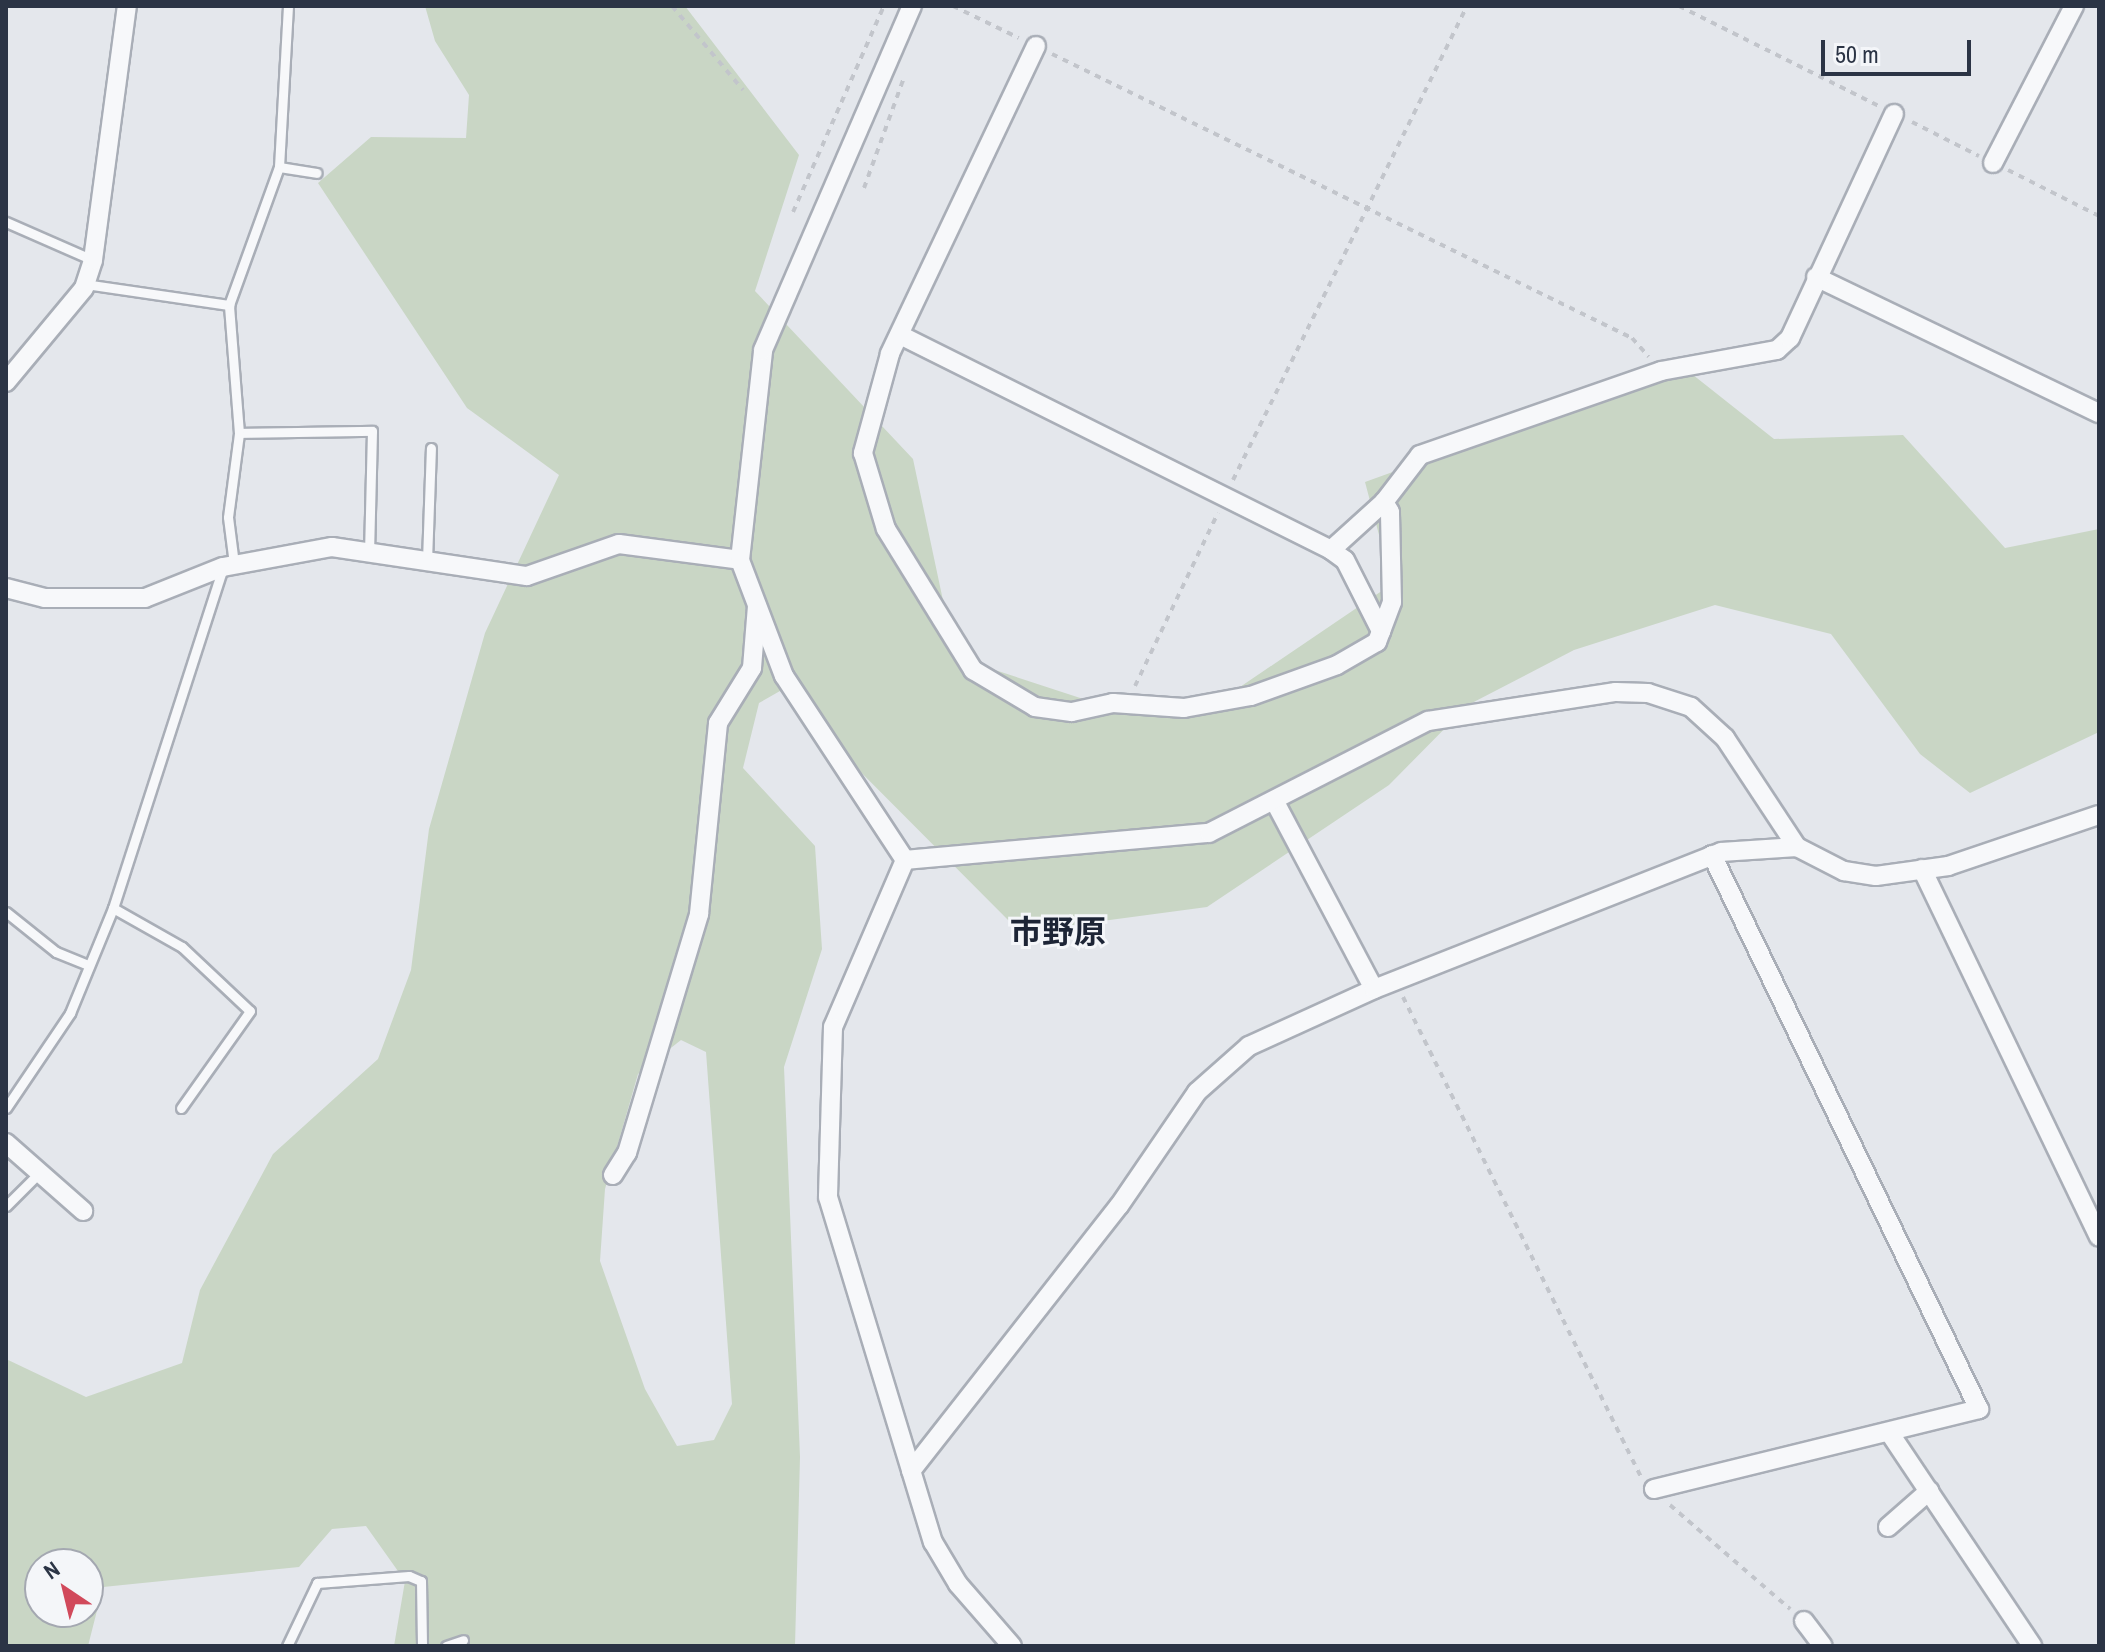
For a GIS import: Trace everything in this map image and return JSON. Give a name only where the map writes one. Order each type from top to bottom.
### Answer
[{"type":"street","points":[[6,382],[85,284],[93,260],[127,6]]},
{"type":"street","points":[[905,860],[784,676],[740,560],[763,350],[912,6]]},
{"type":"street","points":[[1993,163],[2074,6]]},
{"type":"street","points":[[1036,46],[900,335],[863,453],[872,494],[973,670],[990,683],[1035,707],[1060,710],[1113,703],[1184,708],[1251,696],[1337,665],[1377,642],[1381,631],[1395,566],[1384,502]]},
{"type":"street","points":[[1331,550],[1384,502],[1420,455],[1661,371],[1777,350],[1816,277],[1894,114]]},
{"type":"street","points":[[1816,277],[2099,413]]},
{"type":"street","points":[[900,335],[1331,550],[1345,560],[1381,631]]},
{"type":"street","points":[[6,588],[45,598],[145,598],[229,565],[285,550],[369,551],[527,576],[619,544],[655,543],[740,560]]},
{"type":"street","points":[[613,1175],[627,1153],[699,914],[718,723],[752,668],[757,606]]},
{"type":"street","points":[[905,860],[1209,833],[1276,804],[1428,721],[1648,693],[1691,707],[1725,738],[1797,847],[1844,871],[1876,876],[1922,869],[2099,815]]},
{"type":"street","points":[[1276,804],[1374,989]]},
{"type":"street","points":[[911,1471],[1119,1206],[1197,1092],[1249,1046],[1374,989],[1712,855],[1797,847]]},
{"type":"street","points":[[1654,1489],[1976,1413],[1978,1401],[1712,855]]},
{"type":"street","points":[[905,860],[840,997],[827,1144],[828,1197],[933,1542],[958,1584],[1012,1646]]},
{"type":"street","points":[[1922,869],[2099,1237]]},
{"type":"street","points":[[6,1143],[83,1211]]},
{"type":"street","points":[[1891,1435],[2032,1646]]},
{"type":"street","points":[[1888,1527],[1929,1491]]},
{"type":"street","points":[[1804,1621],[1823,1646]]},
{"type":"lane","points":[[6,1108],[70,1013],[113,908],[229,565],[228,517],[239,433],[229,305],[279,167],[288,6]]},
{"type":"lane","points":[[279,167],[317,173]]},
{"type":"lane","points":[[6,222],[93,260]]},
{"type":"lane","points":[[85,284],[229,305]]},
{"type":"lane","points":[[239,433],[372,431],[369,551]]},
{"type":"lane","points":[[427,561],[431,448]]},
{"type":"lane","points":[[113,908],[182,947],[250,1011],[181,1108]]},
{"type":"lane","points":[[6,912],[56,952],[88,965]]},
{"type":"lane","points":[[6,1206],[40,1172]]},
{"type":"lane","points":[[287,1646],[317,1583],[409,1576],[421,1581],[422,1646]]},
{"type":"lane","points":[[446,1646],[463,1640]]},
{"type":"path","points":[[672,6],[743,90]]},
{"type":"path","points":[[793,212],[884,6]]},
{"type":"path","points":[[953,6],[1632,338],[1661,371]]},
{"type":"path","points":[[1134,688],[1365,206],[1467,6]]},
{"type":"path","points":[[864,188],[904,76]]},
{"type":"path","points":[[1395,981],[1636,1472],[1804,1621]]},
{"type":"green space","points":[[425,6],[685,6],[799,155],[755,291],[913,459],[955,657],[1120,711],[1240,687],[1392,584],[1365,482],[1683,367],[1774,439],[1903,435],[2005,548],[2099,529],[2099,732],[1970,793],[1920,754],[1831,634],[1715,605],[1574,650],[1468,705],[1389,785],[1207,907],[1020,932],[780,691],[759,703],[743,768],[815,846],[822,949],[784,1067],[800,1457],[795,1646],[394,1646],[405,1581],[366,1526],[332,1529],[299,1567],[104,1587],[104,1548],[24,1548],[24,1628],[93,1628],[88,1646],[6,1646],[6,1359],[86,1397],[182,1363],[200,1290],[273,1154],[378,1059],[411,970],[429,829],[485,633],[559,475],[467,408],[318,183],[371,137],[466,138],[469,95],[435,41]],"holes":[[[681,1040],[706,1052],[732,1404],[714,1440],[677,1446],[645,1389],[600,1261],[605,1189],[638,1074]]]},
{"type":"district","name":"市野原","points":[[1058,932]]}]
